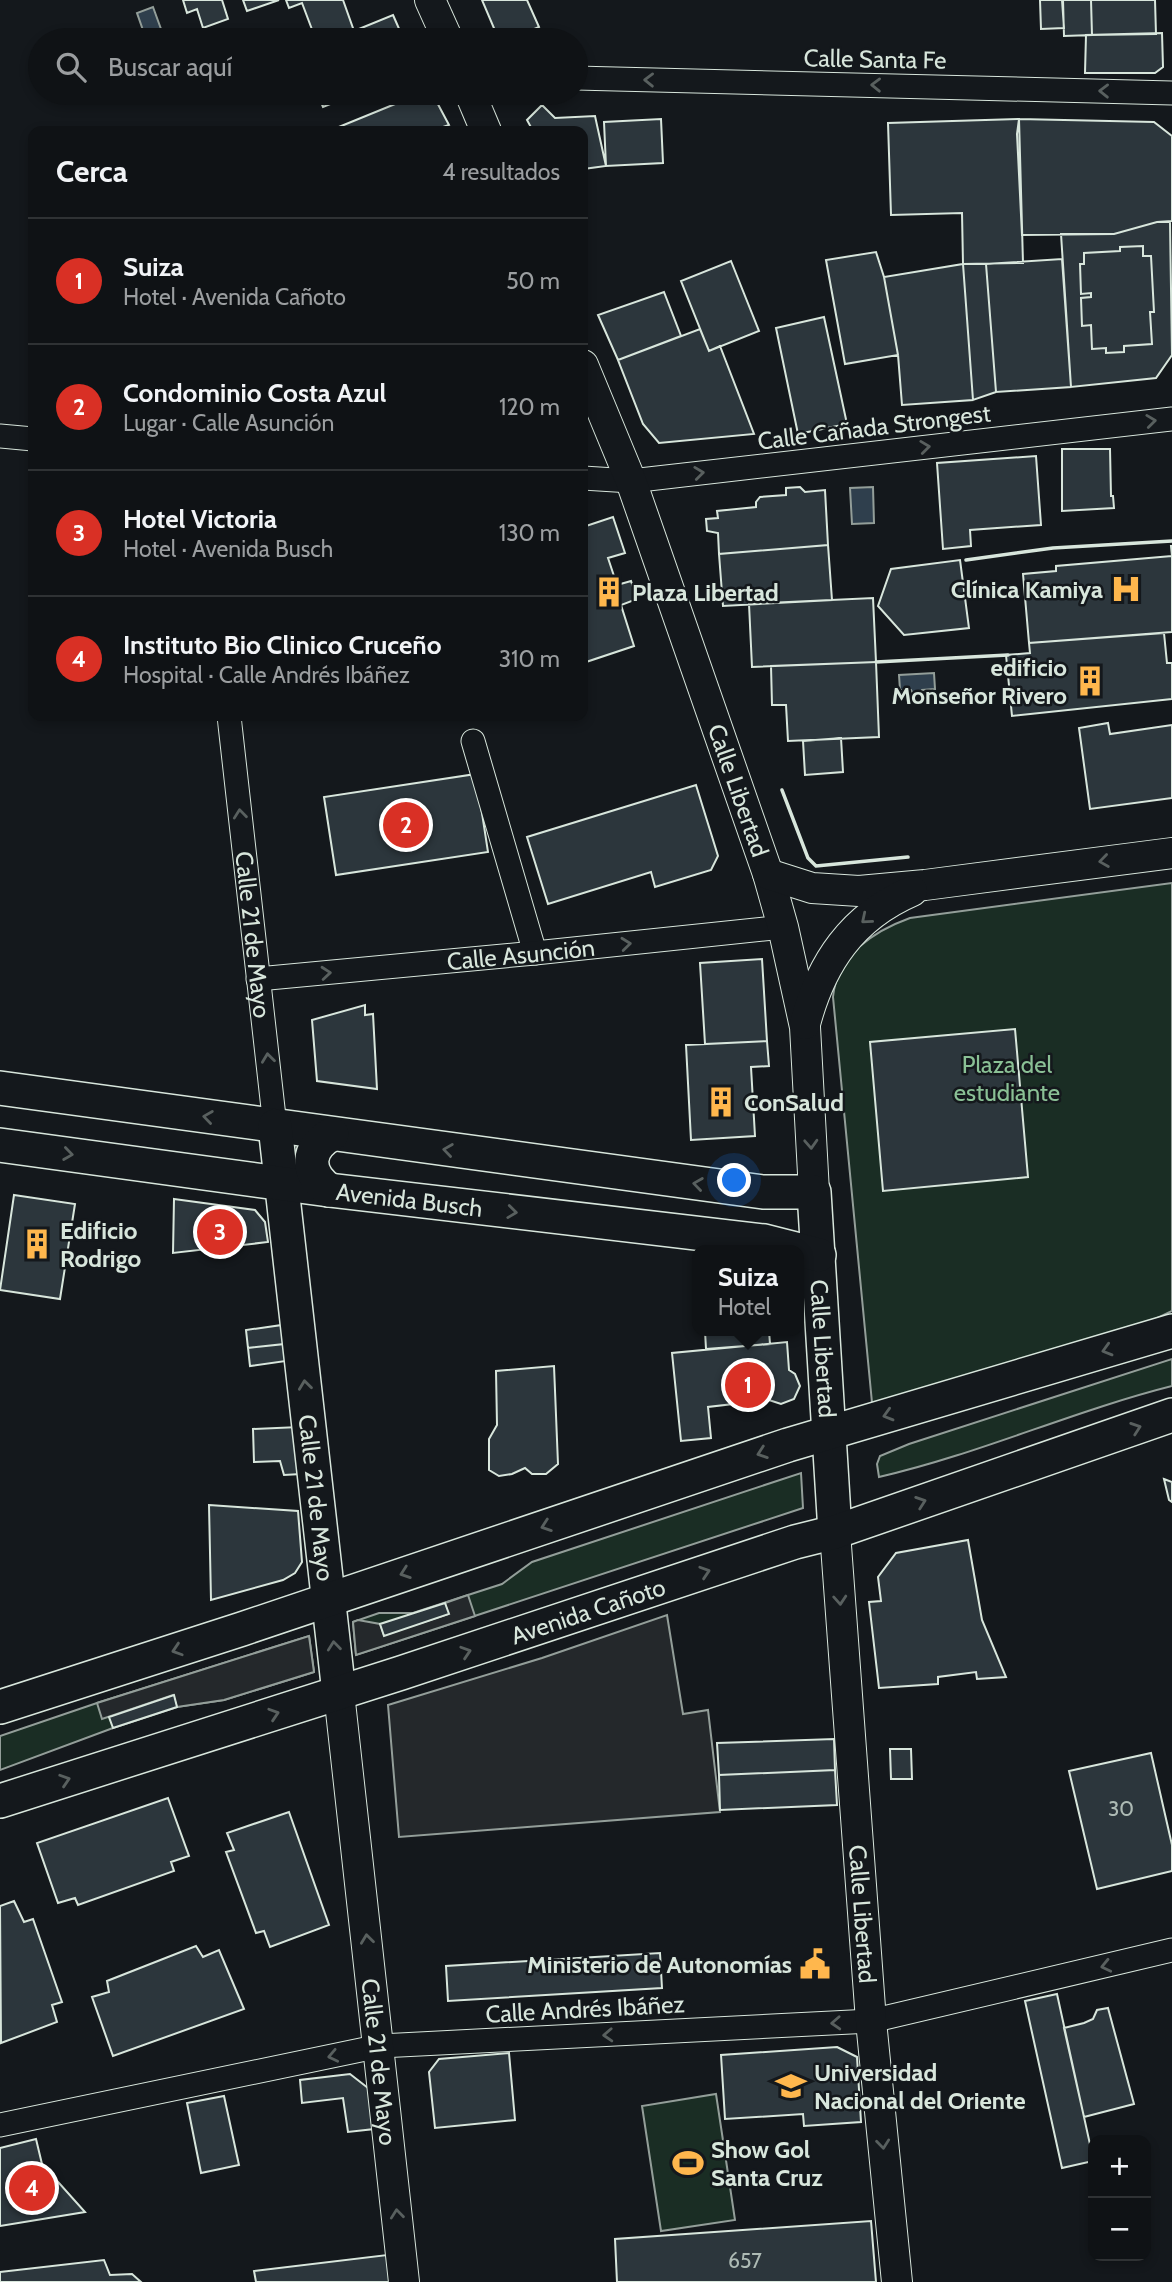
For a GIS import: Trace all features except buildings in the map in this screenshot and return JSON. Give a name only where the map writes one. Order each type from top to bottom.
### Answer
[{"type":"main road","points":[[0,1088],[763,1192],[814,1192]]},
{"type":"main road","name":"Calle 21 de Mayo","points":[[275,1126],[339,1693]]},
{"type":"main road","points":[[329,1190],[319,1183],[313,1173],[312,1161],[314,1150],[321,1140],[332,1134]]},
{"type":"main road","name":"Avenida Busch","points":[[0,1145],[329,1190],[780,1245]]},
{"type":"main road","points":[[763,1192],[769,1201],[773,1222],[764,1241]]},
{"type":"main road","name":"Calle Libertad","points":[[814,1192],[835,1532]]},
{"type":"main road","name":"Avenida Busch","points":[[804,1251],[819,1255]]},
{"type":"main road","points":[[0,1707],[788,1444],[1172,1331]]},
{"type":"main road","name":"Avenida Cañoto","points":[[0,1801],[339,1693],[795,1542],[835,1532],[1172,1415]]},
{"type":"street","points":[[430,0],[442,28]]},
{"type":"street","name":"Calle Santa Fe","points":[[588,78],[1172,93]]},
{"type":"street","points":[[475,105],[484,126]]},
{"type":"street","name":"Calle Libertad","points":[[588,377],[631,481],[768,874],[783,927],[805,1027],[814,1192]]},
{"type":"street","name":"Calle Cañada Strongest","points":[[588,478],[631,481],[1172,419]]},
{"type":"street","points":[[0,436],[28,439]]},
{"type":"street","name":"Calle 21 de Mayo","points":[[230,721],[275,1126]]},
{"type":"street","points":[[473,741],[535,953]]},
{"type":"street","points":[[768,874],[801,885],[828,890],[859,891],[1172,853]]},
{"type":"street","points":[[805,1027],[813,994],[839,947],[856,927],[877,910],[925,885]]},
{"type":"street","name":"Calle Asunción","points":[[258,979],[783,927]]},
{"type":"street","name":"Calle Libertad","points":[[835,1532],[871,2021],[897,2282]]},
{"type":"street","name":"Calle 21 de Mayo","points":[[339,1693],[404,2282]]},
{"type":"street","name":"Calle Andrés Ibáñez","points":[[0,2125],[380,2046],[871,2021],[1172,1950]]},
{"type":"green space","name":"Plaza del estudiante","points":[[1172,883],[1172,1311],[1149,1322],[873,1413],[833,997],[842,969],[850,957],[871,938],[910,918]]},
{"type":"green space","points":[[1172,1359],[1172,1386],[953,1457],[879,1477],[877,1464],[880,1456],[909,1444]]},
{"type":"green space","points":[[801,1473],[803,1508],[356,1655],[353,1622],[379,1613],[413,1613],[502,1584],[532,1562]]},
{"type":"green space","points":[[309,1636],[314,1672],[224,1700],[177,1707],[0,1770],[0,1736]]},
{"type":"green space","name":"Show Gol Santa Cruz","points":[[716,2094],[735,2220],[661,2231],[642,2106]]},
{"type":"shaded area","points":[[468,1595],[475,1616],[356,1655],[353,1622],[358,1620],[380,1624],[384,1635],[448,1614],[445,1603]]},
{"type":"shaded area","points":[[667,1615],[683,1714],[708,1710],[720,1812],[399,1837],[388,1705],[542,1658]]},
{"type":"shaded area","points":[[309,1636],[314,1672],[224,1700],[177,1707],[173,1695],[102,1719],[97,1703]]},
{"type":"water","points":[[153,7],[161,28],[142,28],[137,13]]},
{"type":"water","points":[[873,487],[874,523],[852,524],[850,488]]},
{"type":"water","points":[[934,673],[935,689],[922,690],[918,695],[911,690],[900,690],[899,675]]},
{"type":"wall","points":[[966,560],[1053,548],[1172,541]]},
{"type":"wall","points":[[876,662],[1008,655]]},
{"type":"wall","points":[[782,790],[808,858],[816,866],[908,857]]},
{"type":"place","name":"Clínica Kamiya","points":[[1126,589]]},
{"type":"place","name":"Plaza Libertad","points":[[609,592]]},
{"type":"place","name":"edificio Monseñor Rivero","points":[[1090,681]]},
{"type":"place","name":"Condominio Costa Azul","points":[[406,825]]},
{"type":"place","name":"ConSalud","points":[[721,1102]]},
{"type":"place","name":"Hotel Victoria","points":[[220,1232]]},
{"type":"place","name":"Edificio Rodrigo","points":[[37,1244]]},
{"type":"place","name":"Suiza","points":[[748,1385]]},
{"type":"place","name":"Ministerio de Autonomías","points":[[815,1964]]},
{"type":"place","name":"Universidad Nacional del Oriente","points":[[791,2086]]},
{"type":"place","name":"Show Gol Santa Cruz","points":[[688,2163]]},
{"type":"place","name":"Instituto Bio Clinico Cruceño","points":[[32,2188]]}]
